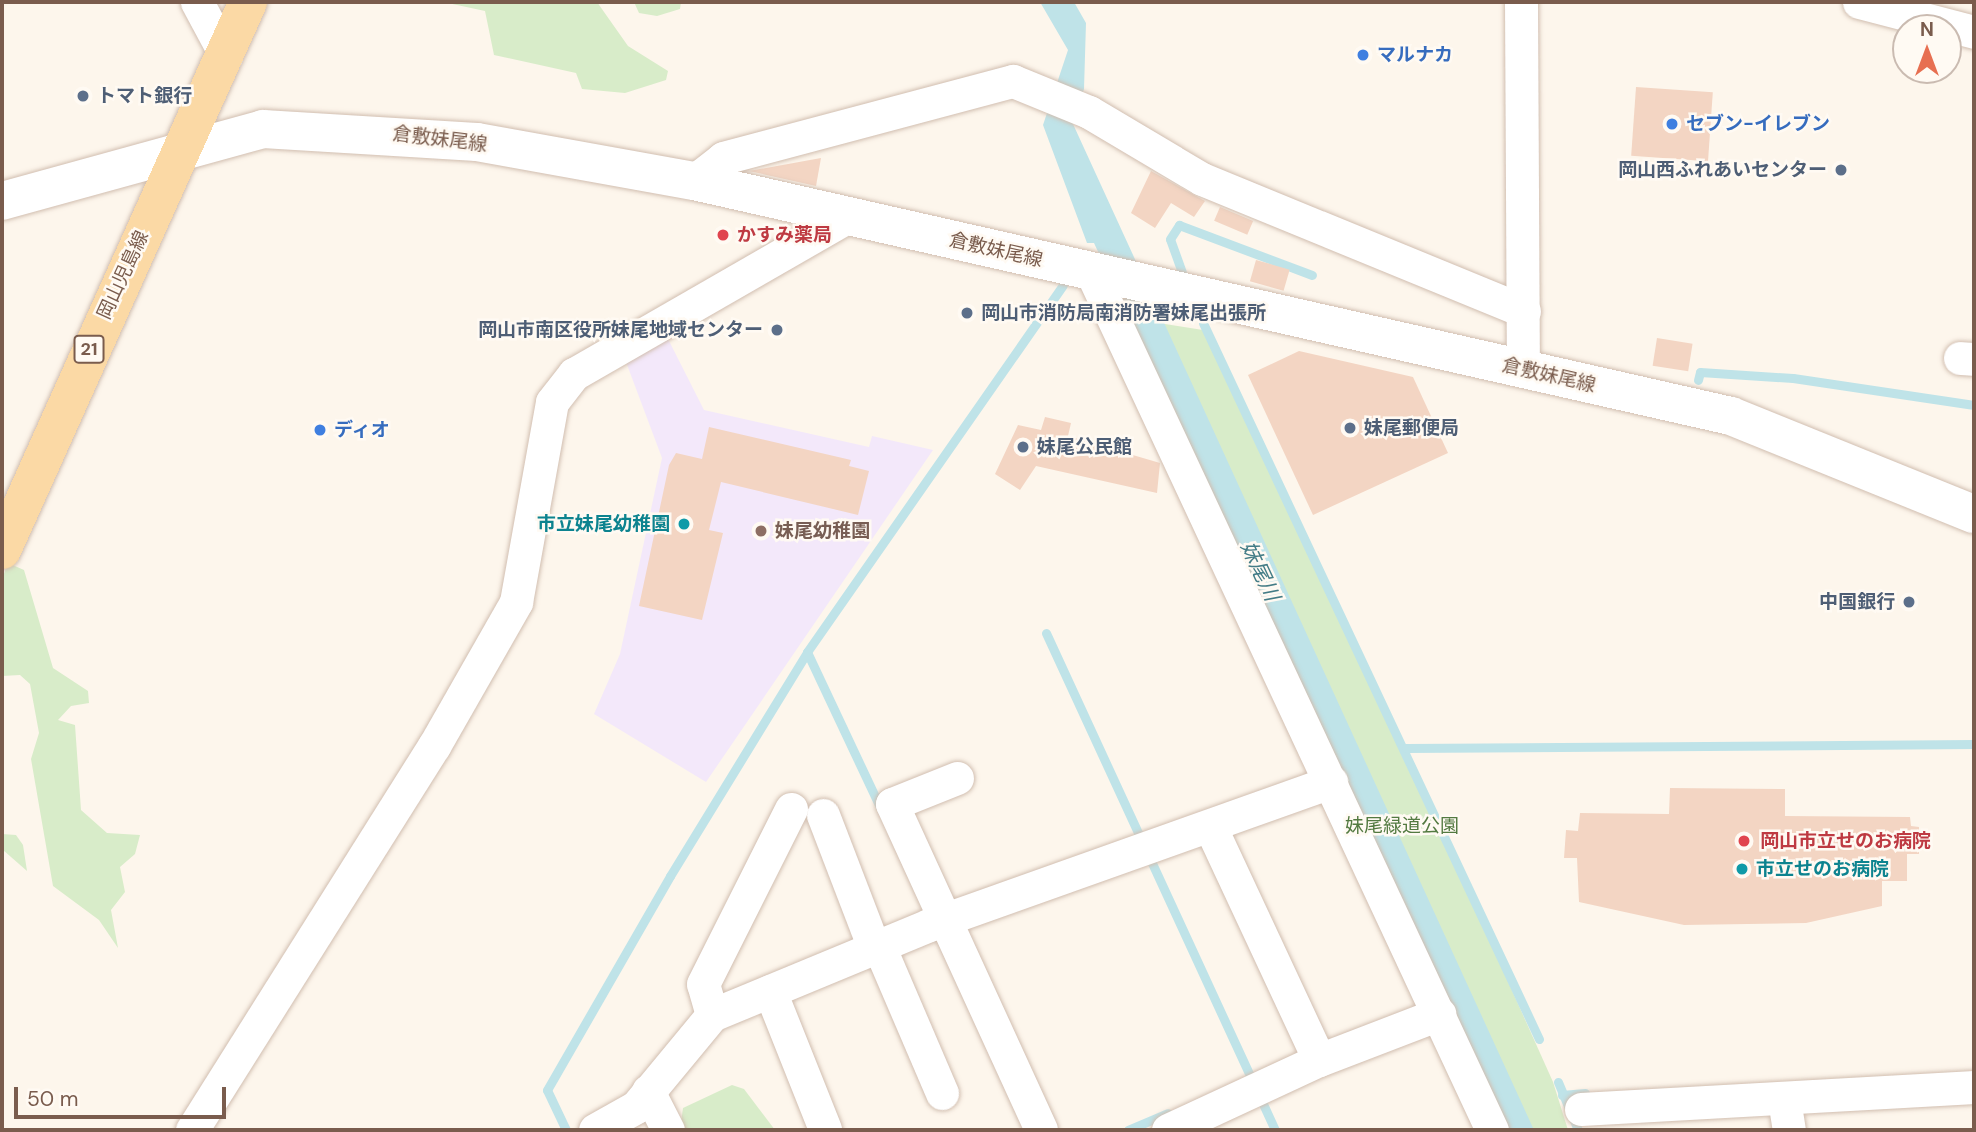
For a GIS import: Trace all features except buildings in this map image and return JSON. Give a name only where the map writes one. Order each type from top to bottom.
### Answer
[{"type":"main road","name":"岡山児島線","points":[[2,550],[128,260],[184,152],[248,2]]},
{"type":"main road","name":"倉敷妹尾線","points":[[2,201],[263,129],[376,132],[477,142],[694,181],[1731,416],[1974,514]]},
{"type":"street","points":[[197,2],[226,56]]},
{"type":"street","points":[[1521,2],[1523,369]]},
{"type":"street","points":[[1859,2],[1974,32]]},
{"type":"street","points":[[694,181],[723,158],[895,117],[988,85],[1013,81],[1048,93],[1089,112],[1202,179],[1524,312]]},
{"type":"street","points":[[192,1130],[435,746],[516,602],[552,402],[574,374],[847,217]]},
{"type":"street","points":[[1098,272],[1492,1130]]},
{"type":"street","points":[[957,778],[892,804],[1041,1130]]},
{"type":"street","points":[[595,1130],[636,1107],[712,1015],[946,919],[1331,782]]},
{"type":"street","points":[[712,1015],[703,984],[807,812],[877,947],[942,1093]]},
{"type":"street","points":[[1210,826],[1319,1060]]},
{"type":"street","points":[[770,991],[825,1129]]},
{"type":"street","points":[[1168,1130],[1258,1093],[1319,1060],[1439,1014]]},
{"type":"street","points":[[1581,1109],[1787,1115],[1974,1087]]},
{"type":"street","points":[[648,1091],[668,1130]]},
{"type":"shaded area","name":"妹尾幼稚園","points":[[664,331],[704,410],[869,447],[872,436],[933,450],[706,782],[594,714],[620,654],[662,458],[623,354]]},
{"type":"green space","points":[[443,2],[597,2],[628,46],[668,71],[666,80],[625,93],[582,89],[576,73],[494,55],[485,11]]},
{"type":"green space","points":[[634,2],[681,2],[680,9],[657,16],[639,13]]},
{"type":"green space","name":"妹尾緑道公園","points":[[1146,321],[1203,330],[1442,834],[1553,1082],[1568,1130],[1507,1130]]},
{"type":"green space","points":[[8,563],[24,570],[53,668],[88,691],[89,703],[71,706],[58,720],[75,725],[81,810],[107,833],[140,835],[135,854],[120,867],[125,892],[111,910],[118,948],[99,920],[53,886],[31,759],[39,733],[30,684],[20,675],[2,676],[2,579]]},
{"type":"green space","points":[[2,834],[16,835],[23,845],[27,871],[3,850]]},
{"type":"green space","points":[[732,1085],[744,1089],[775,1130],[680,1130],[683,1108]]},
{"type":"water","name":"妹尾川","points":[[1040,2],[1074,2],[1086,23],[1084,89],[1073,124],[1534,1130],[1505,1130],[1094,243],[1087,243],[1043,125],[1068,50]]},
{"type":"waterway","points":[[1184,278],[1170,239],[1179,225],[1312,275]]},
{"type":"waterway","points":[[566,1130],[547,1090],[670,876],[807,652],[1063,285]]},
{"type":"waterway","points":[[1203,323],[1539,1039]]},
{"type":"waterway","points":[[1698,380],[1700,372],[1793,378],[1974,405]]},
{"type":"waterway","points":[[1046,633],[1275,1130]]},
{"type":"waterway","points":[[807,652],[881,809]]},
{"type":"waterway","points":[[1406,748],[1974,744]]},
{"type":"waterway","points":[[1558,1082],[1578,1130]]},
{"type":"waterway","points":[[1562,1095],[1585,1093]]},
{"type":"waterway","points":[[1128,1130],[1168,1113]]},
{"type":"place","name":"マルナカ","points":[[1363,55]]},
{"type":"place","name":"トマト銀行","points":[[83,96]]},
{"type":"place","name":"セブン-イレブン","points":[[1672,124]]},
{"type":"place","name":"岡山西ふれあいセンター","points":[[1841,170]]},
{"type":"place","name":"かすみ薬局","points":[[723,235]]},
{"type":"place","name":"岡山市消防局南消防署妹尾出張所","points":[[967,313]]},
{"type":"place","name":"岡山市南区役所妹尾地域センター","points":[[777,330]]},
{"type":"place","name":"妹尾郵便局","points":[[1350,428]]},
{"type":"place","name":"ディオ","points":[[320,430]]},
{"type":"place","name":"妹尾公民館","points":[[1023,447]]},
{"type":"place","name":"市立妹尾幼稚園","points":[[684,524]]},
{"type":"place","name":"妹尾幼稚園","points":[[761,531]]},
{"type":"place","name":"中国銀行","points":[[1909,602]]},
{"type":"place","name":"岡山市立せのお病院","points":[[1744,841]]},
{"type":"place","name":"市立せのお病院","points":[[1742,869]]}]
